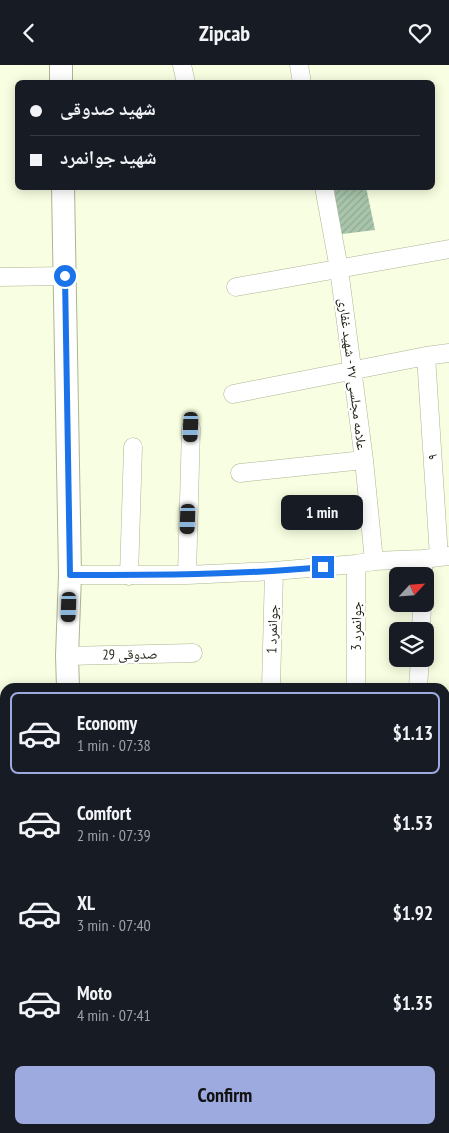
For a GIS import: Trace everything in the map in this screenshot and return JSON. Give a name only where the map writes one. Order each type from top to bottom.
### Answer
[{"type":"main road","points":[[61,65],[61,80]]},
{"type":"main road","points":[[63,190],[70,575],[68,683]]},
{"type":"street","points":[[182,65],[185,80]]},
{"type":"street","points":[[299,65],[302,80]]},
{"type":"street","name":"علامه مجلسی ۳۷ - شهید غفاری","points":[[325,190],[339,269],[364,460],[374,561]]},
{"type":"street","points":[[236,287],[449,249]]},
{"type":"street","points":[[0,277],[65,276]]},
{"type":"street","points":[[233,394],[449,353]]},
{"type":"street","name":"۹","points":[[426,356],[437,557]]},
{"type":"street","points":[[186,575],[191,427]]},
{"type":"street","points":[[129,576],[133,447]]},
{"type":"street","points":[[240,473],[364,460]]},
{"type":"street","points":[[70,575],[186,575],[274,571],[437,557]]},
{"type":"street","name":"جوانمرد 3","points":[[356,564],[356,683]]},
{"type":"street","name":"جوانمرد 1","points":[[271,683],[274,571]]},
{"type":"street","name":"صدوقی 29","points":[[67,656],[193,653]]},
{"type":"street","points":[[418,683],[419,667]]},
{"type":"building","points":[[334,190],[367,190],[375,230],[342,234]]},
{"type":"route","points":[[65,276],[70,575],[186,575],[323,567]]}]
